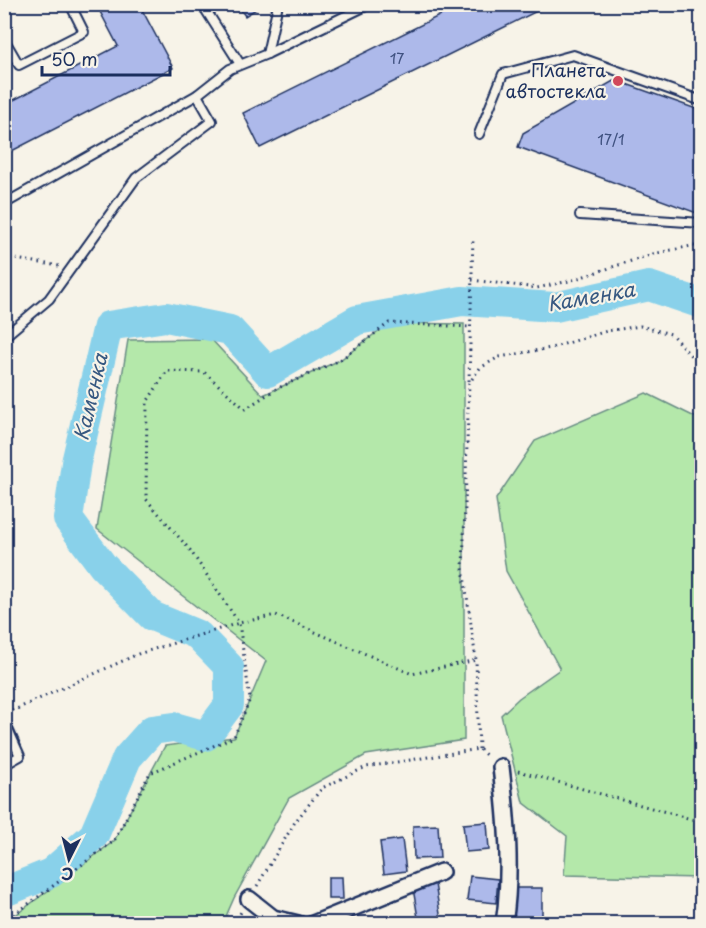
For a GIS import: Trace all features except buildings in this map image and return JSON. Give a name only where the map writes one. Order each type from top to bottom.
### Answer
[{"type":"street","points":[[501,767],[509,893],[504,924]]},
{"type":"street","points":[[314,924],[441,872]]},
{"type":"street","points":[[249,899],[273,918],[298,924]]},
{"type":"lane","points":[[4,39],[19,65],[84,32],[70,4]]},
{"type":"lane","points":[[202,4],[240,64]]},
{"type":"lane","points":[[267,54],[278,4]]},
{"type":"lane","points":[[4,204],[196,95],[230,69],[267,54],[370,4]]},
{"type":"lane","points":[[479,134],[503,74],[573,55],[702,101]]},
{"type":"lane","points":[[4,337],[49,298],[136,178],[212,120],[196,95]]},
{"type":"lane","points":[[580,215],[702,223]]},
{"type":"lane","points":[[4,720],[20,756],[4,765]]},
{"type":"path","points":[[473,237],[463,568],[476,660],[479,749]]},
{"type":"path","points":[[472,280],[537,288],[569,281],[652,254],[702,246]]},
{"type":"path","points":[[4,257],[71,268]]},
{"type":"path","points":[[4,922],[114,841],[150,773],[234,737],[250,699],[239,623],[190,550],[146,499],[147,402],[167,371],[204,372],[245,409],[276,389],[340,360],[389,323],[470,327]]},
{"type":"path","points":[[469,383],[480,368],[499,357],[551,348],[607,331],[640,326],[671,334],[702,368]]},
{"type":"path","points":[[4,714],[138,654],[239,623],[276,615],[412,674],[476,660]]},
{"type":"path","points":[[234,924],[295,822],[322,788],[366,767],[479,749],[501,767],[702,822]]},
{"type":"green space","points":[[389,323],[464,324],[464,740],[366,755],[289,798],[234,898],[223,923],[5,923],[114,841],[165,746],[234,737],[266,661],[97,529],[128,340],[211,339],[263,395],[340,360]]},
{"type":"green space","points":[[646,393],[701,420],[701,878],[564,875],[567,836],[523,802],[501,715],[519,698],[560,669],[506,571],[496,499],[535,441]]},
{"type":"waterway","name":"Каменка","points":[[4,892],[51,873],[94,835],[127,758],[152,730],[174,727],[206,736],[229,705],[229,667],[198,635],[152,616],[103,566],[68,519],[76,463],[108,326],[166,317],[230,330],[268,372],[357,320],[462,301],[555,307],[649,286],[702,304]]},
{"type":"place","name":"Планета автостекла","points":[[618,81]]}]
